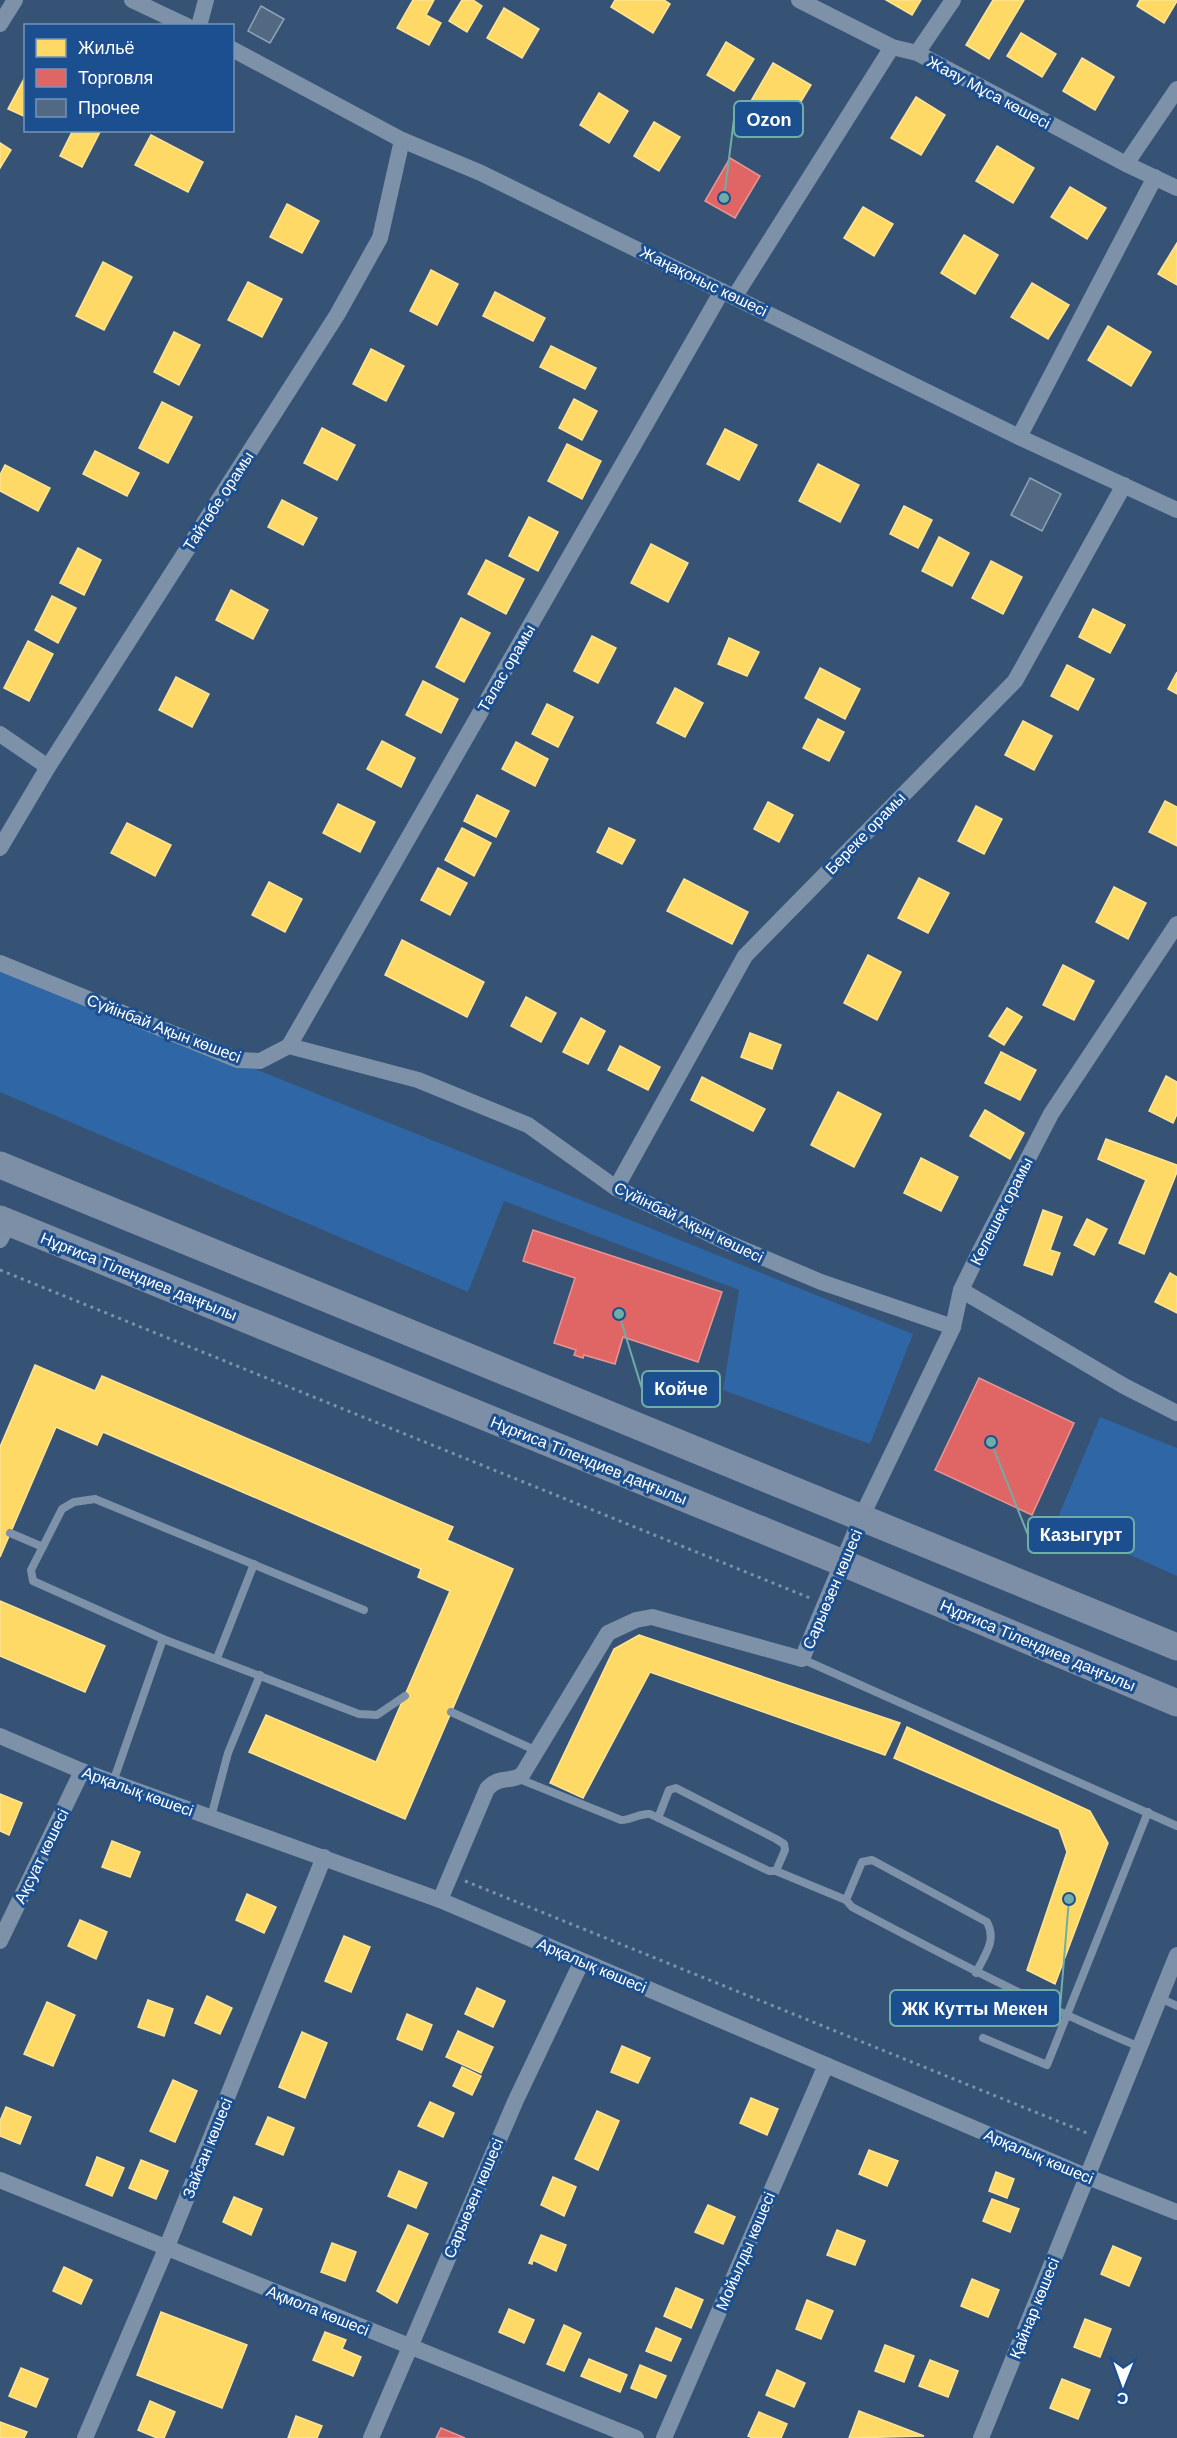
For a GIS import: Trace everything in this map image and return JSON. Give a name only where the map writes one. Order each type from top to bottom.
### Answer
[{"type":"main road","points":[[0,1165],[1177,1647]]},
{"type":"main road","name":"Нұрғиса Тілендиев даңғылы","points":[[3,1227],[843,1563],[1177,1703]]},
{"type":"street","points":[[0,24],[15,0]]},
{"type":"street","points":[[132,0],[183,24]]},
{"type":"street","points":[[200,24],[206,0]]},
{"type":"street","name":"Жаяу Мұса көшесі","points":[[799,0],[892,47],[917,53],[1126,164],[1177,188]]},
{"type":"street","points":[[917,53],[953,0]]},
{"type":"street","name":"Талас орамы","points":[[289,1046],[729,293],[892,47]]},
{"type":"street","name":"Жаңақоныс көшесі","points":[[234,50],[402,140],[481,173],[1019,436],[1177,510]]},
{"type":"street","points":[[1126,164],[1177,89]]},
{"type":"street","name":"Тайтөбе орамы","points":[[0,848],[48,766],[337,315],[380,238],[402,140]]},
{"type":"street","points":[[1019,436],[1155,177]]},
{"type":"street","name":"Береке орамы","points":[[615,1188],[745,956],[1015,681],[1124,485]]},
{"type":"street","points":[[0,734],[48,766]]},
{"type":"street","name":"Келешек орамы","points":[[861,1518],[953,1327],[961,1290],[1051,1114],[1177,924]]},
{"type":"street","name":"Сүйінбай Ақын көшесі","points":[[0,963],[238,1060],[260,1061],[289,1046],[418,1080],[528,1125],[615,1188],[726,1242],[821,1282],[953,1327]]},
{"type":"street","points":[[961,1290],[1124,1386],[1177,1413]]},
{"type":"street","name":"Сарыөзен көшесі","points":[[802,1659],[861,1518]]},
{"type":"street","points":[[440,1900],[487,1790],[499,1779],[517,1778],[522,1775],[608,1633],[636,1620],[652,1617],[802,1659]]},
{"type":"street","name":"Арқалық көшесі","points":[[0,1736],[82,1771],[440,1900],[1088,2177],[1177,2212]]},
{"type":"street","name":"Ақсуат көшесі","points":[[0,1941],[82,1771]]},
{"type":"street","name":"Зайсан көшесі","points":[[85,2438],[166,2249],[324,1857]]},
{"type":"street","name":"Қайнар көшесі","points":[[981,2438],[1177,1955]]},
{"type":"street","name":"Сарыөзен көшесі","points":[[372,2438],[515,2102],[582,1961]]},
{"type":"street","name":"Мойылды көшесі","points":[[664,2438],[826,2065]]},
{"type":"street","name":"Ақмола көшесі","points":[[0,2180],[636,2438]]},
{"type":"lane","points":[[364,1610],[95,1499],[74,1502],[62,1509],[31,1570],[33,1581],[163,1639],[368,1716],[377,1715],[405,1696]]},
{"type":"lane","points":[[10,1533],[43,1547]]},
{"type":"lane","points":[[217,1658],[254,1564]]},
{"type":"lane","points":[[113,1782],[163,1639]]},
{"type":"lane","points":[[802,1659],[1177,1826]]},
{"type":"lane","points":[[211,1817],[228,1753],[260,1675]]},
{"type":"lane","points":[[452,1712],[537,1751]]},
{"type":"lane","points":[[517,1778],[621,1820],[630,1820],[644,1814],[658,1818],[769,1871],[776,1871],[846,1900],[852,1907],[976,1973],[1140,2047]]},
{"type":"lane","points":[[658,1818],[669,1790],[676,1788],[784,1844],[785,1850],[776,1871]]},
{"type":"lane","points":[[982,2038],[1047,2065],[1148,1812]]},
{"type":"lane","points":[[846,1900],[862,1862],[872,1860],[987,1922],[992,1933],[991,1941],[976,1973]]},
{"type":"lane","points":[[1160,1998],[1177,2006]]},
{"type":"path","points":[[0,1270],[825,1605]]},
{"type":"path","points":[[451,1875],[1103,2140]]},
{"type":"shaded area","points":[[0,966],[913,1334],[870,1444],[723,1390],[739,1290],[504,1201],[468,1292],[0,1092]]},
{"type":"shaded area","points":[[1100,1417],[1177,1448],[1177,1576],[1056,1522]]},
{"type":"building: Жильё","points":[[413,0],[434,0],[426,15],[441,23],[429,45],[397,28]]},
{"type":"building: Жильё","points":[[462,0],[473,0],[482,6],[467,32],[449,21]]},
{"type":"building: Жильё","points":[[615,0],[664,0],[670,4],[653,33],[611,7]]},
{"type":"building: Жильё","points":[[886,0],[921,0],[912,15]]},
{"type":"building: Жильё","points":[[993,0],[1024,0],[989,59],[966,45]]},
{"type":"building: Жильё","points":[[1140,0],[1177,1],[1164,23],[1137,6]]},
{"type":"building: Жильё","points":[[504,8],[539,29],[522,58],[487,38]]},
{"type":"building: Жильё","points":[[1021,33],[1056,54],[1042,77],[1007,56]]},
{"type":"building: Жильё","points":[[726,42],[754,59],[734,91],[707,75]]},
{"type":"building: Жильё","points":[[1082,58],[1114,77],[1095,110],[1063,91]]},
{"type":"building: Жильё","points":[[773,63],[811,85],[788,123],[751,101]]},
{"type":"building: Жильё","points":[[24,79],[24,116],[8,109]]},
{"type":"building: Жильё","points":[[599,93],[628,111],[609,143],[580,125]]},
{"type":"building: Жильё","points":[[916,97],[945,115],[921,155],[891,138]]},
{"type":"building: Жильё","points":[[654,122],[680,137],[659,171],[634,156]]},
{"type":"building: Жильё","points":[[72,132],[100,132],[82,167],[60,156]]},
{"type":"building: Жильё","points":[[151,135],[203,162],[188,192],[135,165]]},
{"type":"building: Жильё","points":[[0,143],[11,150],[0,168]]},
{"type":"building: Жильё","points":[[997,146],[1034,168],[1013,203],[976,181]]},
{"type":"building: Жильё","points":[[1070,187],[1106,208],[1087,239],[1051,217]]},
{"type":"building: Жильё","points":[[287,204],[319,221],[302,253],[270,237]]},
{"type":"building: Жильё","points":[[863,207],[893,224],[874,256],[844,238]]},
{"type":"building: Жильё","points":[[964,235],[998,255],[975,294],[941,273]]},
{"type":"building: Жильё","points":[[1177,243],[1177,285],[1158,274]]},
{"type":"building: Жильё","points":[[103,262],[132,277],[104,330],[76,316]]},
{"type":"building: Жильё","points":[[431,270],[458,284],[437,325],[410,311]]},
{"type":"building: Жильё","points":[[248,282],[282,299],[262,337],[228,320]]},
{"type":"building: Жильё","points":[[1032,283],[1069,305],[1048,339],[1011,317]]},
{"type":"building: Жильё","points":[[495,292],[545,318],[533,341],[483,316]]},
{"type":"building: Жильё","points":[[1108,326],[1151,352],[1131,386],[1088,360]]},
{"type":"building: Жильё","points":[[174,332],[200,345],[179,385],[154,372]]},
{"type":"building: Жильё","points":[[551,346],[596,368],[585,389],[540,367]]},
{"type":"building: Жильё","points":[[371,349],[404,366],[386,401],[353,384]]},
{"type":"building: Жильё","points":[[574,399],[597,411],[582,440],[559,428]]},
{"type":"building: Жильё","points":[[162,402],[192,417],[168,463],[139,448]]},
{"type":"building: Жильё","points":[[322,428],[355,445],[337,480],[304,463]]},
{"type":"building: Жильё","points":[[725,429],[757,445],[739,480],[707,464]]},
{"type":"building: Жильё","points":[[567,444],[601,461],[582,499],[548,481]]},
{"type":"building: Жильё","points":[[95,451],[139,473],[127,496],[83,474]]},
{"type":"building: Жильё","points":[[818,464],[859,485],[840,522],[799,501]]},
{"type":"building: Жильё","points":[[5,465],[50,488],[38,511],[0,491],[0,475]]},
{"type":"building: Жильё","points":[[282,500],[317,518],[303,545],[268,527]]},
{"type":"building: Жильё","points":[[904,506],[932,520],[918,548],[890,534]]},
{"type":"building: Жильё","points":[[529,517],[558,532],[538,571],[509,556]]},
{"type":"building: Жильё","points":[[939,537],[969,553],[952,586],[922,571]]},
{"type":"building: Жильё","points":[[651,544],[688,563],[668,602],[631,583]]},
{"type":"building: Жильё","points":[[78,548],[101,560],[84,595],[60,583]]},
{"type":"building: Жильё","points":[[486,560],[524,579],[506,614],[468,594]]},
{"type":"building: Жильё","points":[[991,561],[1022,577],[1003,614],[972,598]]},
{"type":"building: Жильё","points":[[231,590],[268,610],[253,639],[216,620]]},
{"type":"building: Жильё","points":[[52,596],[76,608],[58,643],[35,630]]},
{"type":"building: Жильё","points":[[1093,609],[1125,625],[1110,653],[1079,637]]},
{"type":"building: Жильё","points":[[461,618],[490,633],[464,682],[436,667]]},
{"type":"building: Жильё","points":[[592,636],[616,648],[598,683],[574,671]]},
{"type":"building: Жильё","points":[[729,638],[759,652],[747,676],[718,664]]},
{"type":"building: Жильё","points":[[28,641],[53,654],[29,701],[4,688]]},
{"type":"building: Жильё","points":[[1067,665],[1094,679],[1078,710],[1051,696]]},
{"type":"building: Жильё","points":[[820,668],[860,689],[845,719],[805,698]]},
{"type":"building: Жильё","points":[[1177,672],[1177,694],[1168,689]]},
{"type":"building: Жильё","points":[[176,677],[209,694],[192,727],[159,710]]},
{"type":"building: Жильё","points":[[423,681],[458,699],[441,733],[406,715]]},
{"type":"building: Жильё","points":[[675,688],[703,703],[685,737],[657,723]]},
{"type":"building: Жильё","points":[[547,704],[573,717],[558,747],[532,734]]},
{"type":"building: Жильё","points":[[818,719],[844,732],[829,761],[803,748]]},
{"type":"building: Жильё","points":[[1023,721],[1052,736],[1034,770],[1005,755]]},
{"type":"building: Жильё","points":[[382,741],[415,758],[401,787],[367,769]]},
{"type":"building: Жильё","points":[[516,742],[548,759],[535,786],[502,769]]},
{"type":"building: Жильё","points":[[477,795],[509,811],[496,837],[464,821]]},
{"type":"building: Жильё","points":[[1165,801],[1177,807],[1177,846],[1149,832]]},
{"type":"building: Жильё","points":[[768,802],[793,815],[779,842],[754,829]]},
{"type":"building: Жильё","points":[[338,804],[375,822],[360,852],[323,833]]},
{"type":"building: Жильё","points":[[976,806],[1002,819],[984,854],[958,841]]},
{"type":"building: Жильё","points":[[127,823],[171,845],[155,876],[111,853]]},
{"type":"building: Жильё","points":[[462,828],[491,843],[474,876],[445,860]]},
{"type":"building: Жильё","points":[[609,828],[635,840],[622,864],[597,852]]},
{"type":"building: Жильё","points":[[438,868],[467,883],[450,915],[421,900]]},
{"type":"building: Жильё","points":[[919,878],[949,893],[928,933],[898,918]]},
{"type":"building: Жильё","points":[[684,879],[748,912],[732,944],[667,911]]},
{"type":"building: Жильё","points":[[269,882],[302,899],[285,932],[252,915]]},
{"type":"building: Жильё","points":[[1114,887],[1146,903],[1128,939],[1096,922]]},
{"type":"building: Жильё","points":[[402,940],[484,982],[467,1017],[385,975]]},
{"type":"building: Жильё","points":[[868,955],[901,972],[877,1020],[844,1003]]},
{"type":"building: Жильё","points":[[1063,965],[1094,981],[1074,1020],[1043,1005]]},
{"type":"building: Жильё","points":[[526,997],[556,1013],[541,1042],[511,1026]]},
{"type":"building: Жильё","points":[[1007,1008],[1022,1017],[1004,1045],[989,1036]]},
{"type":"building: Жильё","points":[[581,1018],[605,1031],[588,1064],[563,1052]]},
{"type":"building: Жильё","points":[[750,1033],[781,1045],[772,1069],[741,1057]]},
{"type":"building: Жильё","points":[[620,1046],[660,1067],[648,1090],[608,1070]]},
{"type":"building: Жильё","points":[[1001,1052],[1036,1070],[1020,1100],[985,1083]]},
{"type":"building: Жильё","points":[[1166,1076],[1177,1082],[1177,1114],[1173,1123],[1149,1111]]},
{"type":"building: Жильё","points":[[702,1077],[765,1109],[753,1131],[691,1100]]},
{"type":"building: Жильё","points":[[838,1092],[881,1114],[854,1167],[811,1145]]},
{"type":"building: Жильё","points":[[985,1110],[1024,1133],[1010,1159],[970,1136]]},
{"type":"building: Жильё","points":[[1106,1139],[1177,1165],[1177,1172],[1144,1254],[1119,1243],[1146,1180],[1098,1159]]},
{"type":"building: Жильё","points":[[921,1158],[958,1177],[941,1211],[904,1193]]},
{"type":"building: Жильё","points":[[1043,1210],[1062,1217],[1050,1250],[1060,1253],[1052,1275],[1024,1265]]},
{"type":"building: Жильё","points":[[1087,1219],[1107,1229],[1094,1255],[1074,1245]]},
{"type":"building: Жильё","points":[[1170,1273],[1177,1277],[1177,1313],[1155,1302]]},
{"type":"building: Жильё","points":[[35,1365],[95,1391],[102,1376],[453,1527],[447,1540],[513,1569],[405,1819],[249,1752],[266,1715],[376,1762],[450,1591],[418,1577],[421,1569],[103,1432],[97,1445],[56,1427],[0,1557],[0,1447]]},
{"type":"building: Жильё","points":[[0,1601],[105,1646],[85,1692],[0,1656]]},
{"type":"building: Жильё","points":[[639,1635],[900,1723],[885,1755],[650,1672],[583,1798],[550,1783],[614,1649]]},
{"type":"building: Жильё","points":[[907,1727],[1090,1811],[1108,1843],[1055,1984],[1027,1970],[1067,1852],[1059,1829],[894,1758]]},
{"type":"building: Жильё","points":[[0,1794],[22,1803],[9,1835],[0,1831]]},
{"type":"building: Жильё","points":[[112,1841],[140,1852],[130,1877],[102,1867]]},
{"type":"building: Жильё","points":[[247,1894],[276,1907],[264,1933],[236,1920]]},
{"type":"building: Жильё","points":[[80,1920],[107,1932],[96,1959],[68,1946]]},
{"type":"building: Жильё","points":[[344,1936],[370,1947],[351,1992],[325,1981]]},
{"type":"building: Жильё","points":[[477,1988],[505,2001],[493,2027],[465,2014]]},
{"type":"building: Жильё","points":[[207,1996],[232,2008],[220,2034],[195,2023]]},
{"type":"building: Жильё","points":[[148,2000],[173,2009],[164,2036],[138,2027]]},
{"type":"building: Жильё","points":[[47,2002],[75,2015],[53,2066],[24,2054]]},
{"type":"building: Жильё","points":[[407,2014],[432,2025],[422,2050],[397,2039]]},
{"type":"building: Жильё","points":[[458,2031],[493,2047],[481,2073],[446,2057]]},
{"type":"building: Жильё","points":[[302,2032],[327,2043],[305,2098],[279,2087]]},
{"type":"building: Жильё","points":[[622,2046],[650,2058],[638,2083],[611,2072]]},
{"type":"building: Жильё","points":[[462,2067],[481,2076],[472,2095],[453,2086]]},
{"type":"building: Жильё","points":[[173,2080],[197,2091],[175,2142],[150,2131]]},
{"type":"building: Жильё","points":[[751,2098],[778,2109],[767,2135],[740,2123]]},
{"type":"building: Жильё","points":[[430,2102],[454,2113],[443,2137],[418,2126]]},
{"type":"building: Жильё","points":[[6,2107],[31,2117],[20,2144],[0,2136],[0,2121]]},
{"type":"building: Жильё","points":[[597,2111],[619,2121],[598,2170],[575,2159]]},
{"type":"building: Жильё","points":[[268,2117],[294,2128],[283,2155],[256,2144]]},
{"type":"building: Жильё","points":[[869,2150],[898,2161],[887,2186],[859,2174]]},
{"type":"building: Жильё","points":[[97,2157],[124,2168],[112,2196],[86,2185]]},
{"type":"building: Жильё","points":[[141,2160],[168,2171],[156,2199],[129,2188]]},
{"type":"building: Жильё","points":[[399,2171],[427,2183],[416,2208],[388,2196]]},
{"type":"building: Жильё","points":[[996,2172],[1014,2179],[1007,2198],[989,2191]]},
{"type":"building: Жильё","points":[[553,2177],[576,2187],[564,2216],[541,2205]]},
{"type":"building: Жильё","points":[[234,2197],[262,2209],[251,2235],[223,2222]]},
{"type":"building: Жильё","points":[[992,2199],[1019,2209],[1010,2232],[983,2221]]},
{"type":"building: Жильё","points":[[708,2205],[735,2217],[723,2244],[695,2232]]},
{"type":"building: Жильё","points":[[408,2225],[428,2234],[397,2303],[377,2291]]},
{"type":"building: Жильё","points":[[837,2230],[865,2241],[855,2265],[827,2255]]},
{"type":"building: Жильё","points":[[541,2235],[566,2245],[556,2271],[533,2260],[532,2264],[529,2263]]},
{"type":"building: Жильё","points":[[332,2243],[356,2252],[345,2281],[321,2272]]},
{"type":"building: Жильё","points":[[1113,2246],[1141,2258],[1129,2286],[1101,2274]]},
{"type":"building: Жильё","points":[[64,2267],[92,2280],[81,2304],[53,2291]]},
{"type":"building: Жильё","points":[[972,2279],[999,2290],[988,2317],[961,2306]]},
{"type":"building: Жильё","points":[[676,2288],[703,2300],[691,2328],[664,2316]]},
{"type":"building: Жильё","points":[[807,2300],[833,2311],[821,2339],[796,2329]]},
{"type":"building: Жильё","points":[[509,2309],[534,2320],[524,2343],[499,2332]]},
{"type":"building: Жильё","points":[[161,2312],[247,2345],[222,2408],[137,2375]]},
{"type":"building: Жильё","points":[[1085,2319],[1111,2329],[1100,2357],[1074,2347]]},
{"type":"building: Жильё","points":[[564,2325],[581,2333],[564,2371],[547,2364]]},
{"type":"building: Жильё","points":[[656,2328],[681,2339],[671,2361],[646,2351]]},
{"type":"building: Жильё","points":[[325,2332],[346,2340],[342,2349],[361,2357],[353,2376],[313,2360]]},
{"type":"building: Жильё","points":[[885,2345],[914,2356],[904,2382],[875,2371]]},
{"type":"building: Жильё","points":[[589,2359],[627,2375],[620,2392],[581,2376]]},
{"type":"building: Жильё","points":[[930,2360],[958,2371],[948,2397],[919,2386]]},
{"type":"building: Жильё","points":[[640,2365],[666,2376],[656,2398],[631,2388]]},
{"type":"building: Жильё","points":[[21,2368],[48,2379],[36,2407],[9,2396]]},
{"type":"building: Жильё","points":[[777,2370],[805,2383],[794,2407],[766,2395]]},
{"type":"building: Жильё","points":[[1062,2379],[1090,2390],[1078,2419],[1050,2408]]},
{"type":"building: Жильё","points":[[150,2401],[175,2412],[164,2438],[157,2438],[138,2430]]},
{"type":"building: Жильё","points":[[859,2411],[924,2436],[849,2438]]},
{"type":"building: Жильё","points":[[759,2412],[787,2424],[781,2438],[748,2436]]},
{"type":"building: Жильё","points":[[296,2416],[322,2426],[317,2438],[288,2438]]},
{"type":"building: Жильё","points":[[0,2422],[27,2432],[24,2438],[0,2438]]},
{"type":"building: Торговля","points":[[730,158],[760,176],[735,218],[705,201]]},
{"type":"building: Торговля","points":[[533,1230],[722,1292],[698,1362],[623,1337],[615,1364],[584,1355],[583,1358],[574,1355],[576,1350],[554,1343],[575,1278],[523,1261]]},
{"type":"building: Торговля","points":[[979,1378],[1074,1423],[1032,1515],[935,1470]]},
{"type":"building: Торговля","points":[[441,2428],[465,2438],[436,2438]]},
{"type":"building: Прочее","points":[[261,6],[284,19],[270,43],[248,31]]},
{"type":"building: Прочее","points":[[1030,478],[1061,494],[1042,531],[1011,515]]},
{"type":"place","name":"Ozon","points":[[724,198]]},
{"type":"place","name":"Койче","points":[[619,1314]]},
{"type":"place","name":"Казыгурт","points":[[991,1442]]},
{"type":"place","name":"ЖК Кутты Мекен","points":[[1069,1899]]}]
